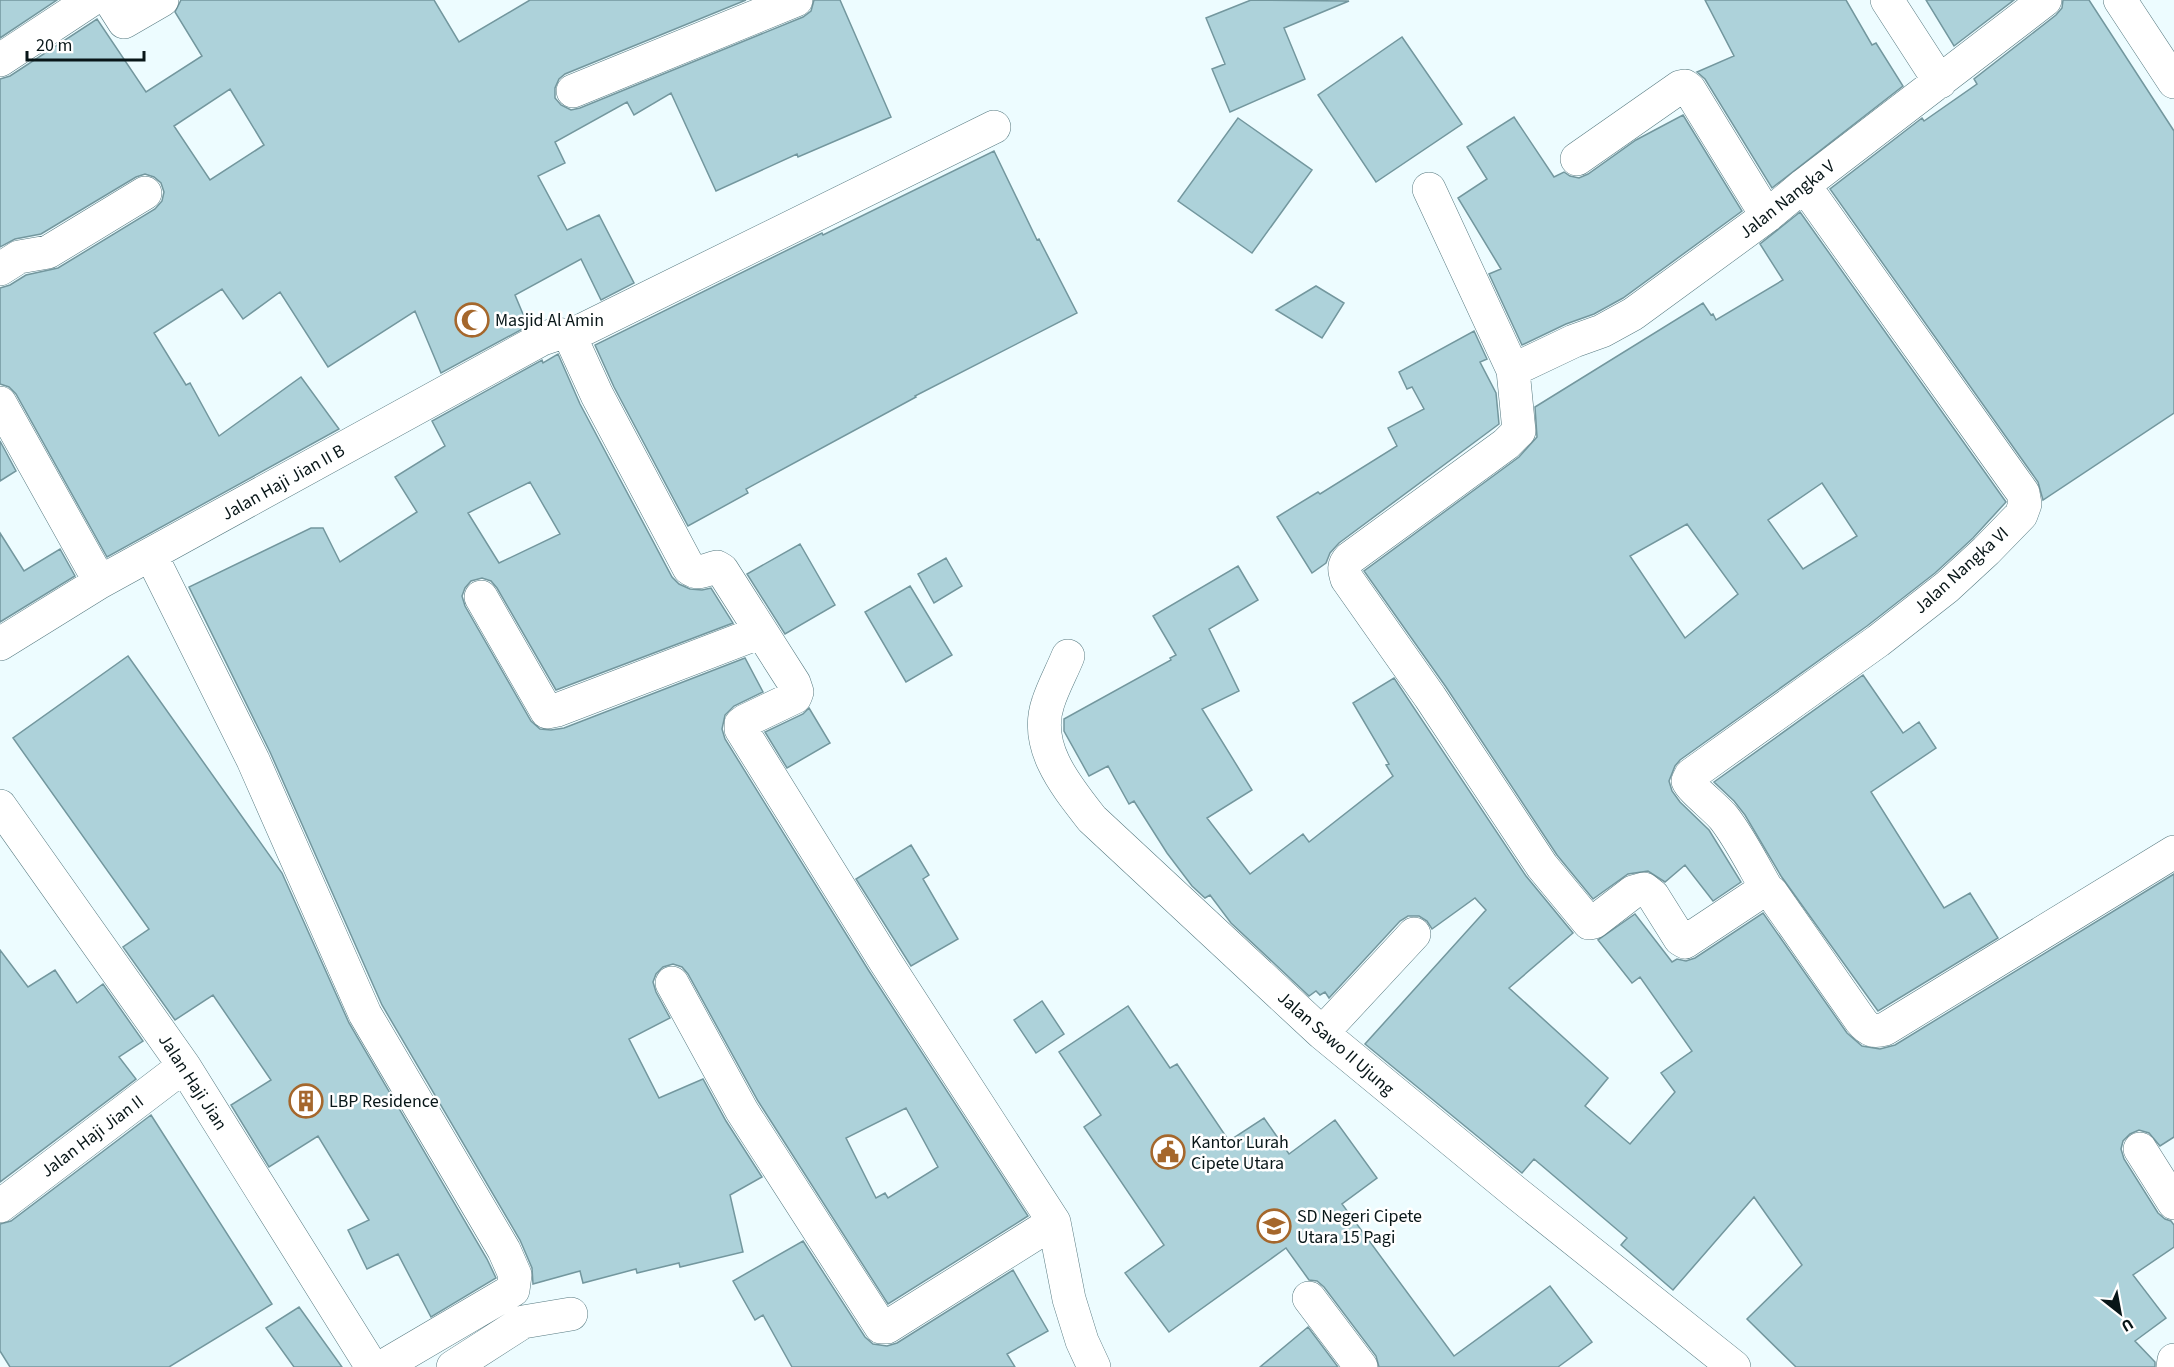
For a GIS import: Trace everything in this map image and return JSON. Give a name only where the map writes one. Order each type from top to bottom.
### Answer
[{"type":"street","points":[[0,60],[91,0]]},
{"type":"street","points":[[110,0],[124,22],[162,0]]},
{"type":"street","points":[[573,91],[796,0]]},
{"type":"street","points":[[1887,0],[1940,82]]},
{"type":"street","name":"Jalan Nangka V","points":[[1513,370],[1574,341],[1602,331],[1634,314],[1767,216],[2045,0]]},
{"type":"street","points":[[2120,0],[2174,82]]},
{"type":"street","points":[[1577,159],[1680,87],[1685,86],[1767,216]]},
{"type":"street","name":"Jalan Haji Jian II B","points":[[0,644],[100,582],[542,339],[556,334],[570,336],[994,127]]},
{"type":"street","name":"Jalan Nangka VI","points":[[1768,891],[1724,818],[1690,785],[1688,781],[1691,775],[1878,641],[1947,587],[2003,536],[2022,515],[2025,504],[2023,493],[1804,185]]},
{"type":"street","points":[[1429,189],[1513,370],[1519,431],[1513,438],[1350,558],[1345,563],[1344,569],[1347,579],[1430,697],[1542,866],[1589,923],[1594,922],[1633,892],[1644,889],[1653,896],[1680,939],[1685,942],[1762,891],[1771,892],[1861,1021],[1867,1029],[1875,1032],[1885,1029],[2174,852]]},
{"type":"street","points":[[0,269],[19,257],[48,252],[145,193]]},
{"type":"street","points":[[570,336],[597,395],[689,568],[701,573],[717,567],[722,570],[794,684],[797,692],[795,697],[745,721],[741,724],[741,729],[885,961],[1054,1222],[1069,1299],[1082,1341],[1094,1367]]},
{"type":"street","points":[[0,404],[100,582]]},
{"type":"street","points":[[151,555],[253,760],[365,1014],[504,1250],[515,1275],[513,1290],[382,1367]]},
{"type":"street","points":[[481,597],[547,712],[761,632]]},
{"type":"street","name":"Jalan Sawo II Ujung","points":[[1068,656],[1047,704],[1044,720],[1045,743],[1066,785],[1092,819],[1322,1034],[1734,1367]]},
{"type":"street","name":"Jalan Haji Jian","points":[[0,806],[184,1066],[372,1367]]},
{"type":"street","points":[[1322,1034],[1414,934]]},
{"type":"street","points":[[672,983],[742,1111],[881,1327],[887,1327],[1054,1222]]},
{"type":"street","name":"Jalan Haji Jian II","points":[[0,1206],[184,1066]]},
{"type":"street","points":[[2140,1149],[2174,1203]]},
{"type":"street","points":[[1309,1298],[1361,1367]]},
{"type":"street","points":[[453,1367],[523,1323],[571,1314]]},
{"type":"street","points":[[2173,1367],[2174,1360]]},
{"type":"building","points":[[0,0],[57,0],[0,38]]},
{"type":"building","points":[[181,0],[434,0],[459,42],[530,0],[746,0],[565,74],[559,79],[555,88],[555,98],[561,105],[571,110],[803,17],[811,11],[814,0],[840,0],[891,117],[798,157],[797,154],[716,191],[671,93],[634,115],[627,102],[555,142],[565,163],[538,176],[567,230],[599,215],[634,283],[601,300],[581,259],[515,295],[528,326],[441,373],[415,311],[328,367],[280,292],[243,319],[222,289],[154,333],[186,385],[190,383],[219,436],[301,377],[339,429],[107,557],[16,394],[9,387],[0,384],[0,288],[26,275],[58,268],[155,209],[162,201],[164,192],[161,183],[154,177],[145,174],[136,177],[41,234],[15,239],[0,247],[0,79],[10,76],[97,19],[146,92],[202,56],[175,12]],"holes":[[[230,89],[264,145],[210,180],[174,126]]]},
{"type":"building","points":[[1251,0],[1349,1],[1284,28],[1305,79],[1230,112],[1212,69],[1225,64],[1206,18]]},
{"type":"building","points":[[1705,0],[1846,0],[1872,45],[1876,43],[1903,86],[1772,188],[1705,79],[1697,72],[1734,56]]},
{"type":"building","points":[[1926,0],[2014,0],[1954,46]]},
{"type":"building","points":[[2063,0],[2089,0],[2174,131],[2174,413],[2043,500],[2038,482],[1830,189],[1922,118],[1924,121],[1977,84],[1974,79],[2056,15],[2062,8]]},
{"type":"building","points":[[1402,37],[1462,124],[1376,182],[1318,95]]},
{"type":"building","points":[[1683,115],[1742,211],[1623,298],[1594,314],[1566,324],[1522,345],[1489,274],[1501,269],[1458,198],[1487,179],[1467,147],[1514,117],[1554,177],[1564,172],[1579,178],[1636,140]]},
{"type":"building","points":[[1238,118],[1312,170],[1252,253],[1178,201]]},
{"type":"building","points":[[994,151],[1037,240],[1039,239],[1077,313],[915,396],[746,489],[748,493],[688,526],[614,387],[595,345]]},
{"type":"building","points":[[1800,212],[2006,502],[1973,538],[1935,573],[1867,626],[1680,760],[1675,766],[1669,781],[1672,791],[1709,830],[1741,882],[1713,901],[1685,865],[1665,882],[1648,871],[1628,874],[1593,899],[1557,855],[1446,687],[1364,571],[1519,457],[1537,437],[1535,407],[1703,303],[1716,320],[1783,280],[1760,244]],"holes":[[[1822,483],[1857,536],[1803,569],[1768,520]],[[1687,524],[1738,594],[1685,638],[1630,556]]]},
{"type":"building","points":[[1316,286],[1344,303],[1322,338],[1276,310]]},
{"type":"building","points":[[1474,331],[1487,359],[1480,362],[1496,393],[1499,424],[1339,543],[1330,553],[1326,563],[1312,573],[1277,517],[1318,492],[1320,494],[1397,446],[1388,428],[1424,409],[1412,387],[1407,389],[1399,372]]},
{"type":"building","points":[[558,354],[580,404],[672,577],[679,584],[690,589],[711,588],[733,623],[556,690],[491,581],[482,578],[471,581],[462,596],[465,606],[531,721],[540,729],[564,728],[745,658],[763,692],[734,706],[725,715],[722,729],[725,739],[869,971],[1028,1216],[888,1304],[758,1101],[688,974],[682,967],[673,964],[663,967],[656,974],[653,982],[670,1018],[629,1039],[659,1098],[703,1079],[726,1121],[762,1177],[730,1195],[743,1252],[680,1267],[679,1263],[637,1273],[636,1269],[583,1283],[580,1271],[533,1284],[532,1268],[520,1240],[382,1005],[270,752],[189,587],[311,528],[323,528],[340,562],[417,512],[395,477],[445,446],[432,421],[542,360],[543,363]],"holes":[[[530,482],[560,534],[499,563],[468,513]],[[906,1108],[938,1167],[888,1198],[885,1193],[876,1198],[846,1138]]]},
{"type":"building","points":[[0,441],[16,471],[0,481]]},
{"type":"building","points":[[0,533],[24,571],[60,549],[75,576],[0,622]]},
{"type":"building","points":[[800,544],[835,605],[785,634],[747,574]]},
{"type":"building","points":[[946,558],[962,586],[934,603],[918,574]]},
{"type":"building","points":[[1238,566],[1258,600],[1209,629],[1239,691],[1202,709],[1252,790],[1207,818],[1250,874],[1303,834],[1309,842],[1393,776],[1386,765],[1389,764],[1353,703],[1394,678],[1526,876],[1573,933],[1509,988],[1608,1078],[1585,1106],[1630,1144],[1675,1092],[1661,1073],[1692,1051],[1640,977],[1632,983],[1598,940],[1635,914],[1672,962],[1677,959],[1686,961],[1695,958],[1763,913],[1847,1033],[1862,1046],[1880,1049],[1895,1045],[2174,874],[2174,1137],[2160,1146],[2149,1133],[2139,1130],[2130,1134],[2123,1141],[2121,1149],[2124,1159],[2158,1213],[2174,1225],[2174,1247],[2133,1275],[2166,1318],[2135,1341],[2155,1362],[2155,1367],[1796,1367],[1747,1319],[1802,1265],[1754,1197],[1673,1290],[1621,1245],[1627,1238],[1534,1159],[1522,1173],[1365,1044],[1486,910],[1475,898],[1432,929],[1427,921],[1419,916],[1408,916],[1400,921],[1329,998],[1325,992],[1320,995],[1316,991],[1309,996],[1231,923],[1210,895],[1205,898],[1192,886],[1167,853],[1134,801],[1129,804],[1108,766],[1089,776],[1064,731],[1064,719],[1171,660],[1170,658],[1176,655],[1153,616]]},
{"type":"building","points":[[910,586],[952,655],[906,682],[865,612]]},
{"type":"building","points":[[128,656],[282,873],[349,1023],[496,1278],[431,1317],[398,1254],[367,1269],[348,1230],[369,1220],[318,1136],[269,1167],[231,1105],[271,1080],[213,995],[175,1020],[123,947],[149,929],[13,738]]},
{"type":"building","points":[[1863,675],[1903,733],[1919,722],[1936,748],[1871,792],[1944,908],[1970,893],[1998,938],[1878,1011],[1781,876],[1745,815],[1714,782]]},
{"type":"building","points":[[809,708],[830,743],[787,768],[765,732],[803,714]]},
{"type":"building","points":[[911,845],[929,875],[923,879],[958,939],[911,966],[856,879]]},
{"type":"building","points":[[0,950],[28,987],[55,970],[77,1003],[103,984],[143,1041],[119,1057],[136,1079],[0,1182]]},
{"type":"building","points":[[1042,1001],[1064,1034],[1036,1053],[1014,1020]]},
{"type":"building","name":"SD Negeri Cipete Utara 15 Pagi","points":[[1128,1006],[1170,1068],[1177,1064],[1229,1141],[1264,1118],[1289,1154],[1335,1120],[1377,1178],[1342,1204],[1454,1356],[1550,1286],[1592,1342],[1558,1367],[1379,1367],[1376,1356],[1324,1287],[1317,1281],[1309,1280],[1286,1248],[1169,1332],[1125,1273],[1164,1245],[1084,1127],[1101,1115],[1059,1052]]},
{"type":"building","points":[[151,1115],[272,1304],[169,1367],[10,1367],[0,1351],[0,1224],[11,1221]]},
{"type":"building","points":[[803,1241],[865,1337],[873,1344],[887,1346],[897,1343],[1013,1270],[1048,1331],[1007,1354],[1015,1367],[792,1367],[763,1315],[755,1320],[733,1281]]},
{"type":"building","points":[[299,1307],[342,1367],[294,1367],[266,1328]]},
{"type":"building","points":[[1308,1327],[1338,1367],[1260,1367]]},
{"type":"place","name":"Masjid Al Amin","points":[[472,320]]},
{"type":"place","name":"LBP Residence","points":[[306,1101]]},
{"type":"place","name":"Kantor Lurah Cipete Utara","points":[[1168,1152]]},
{"type":"place","name":"SD Negeri Cipete Utara 15 Pagi","points":[[1274,1226]]}]
